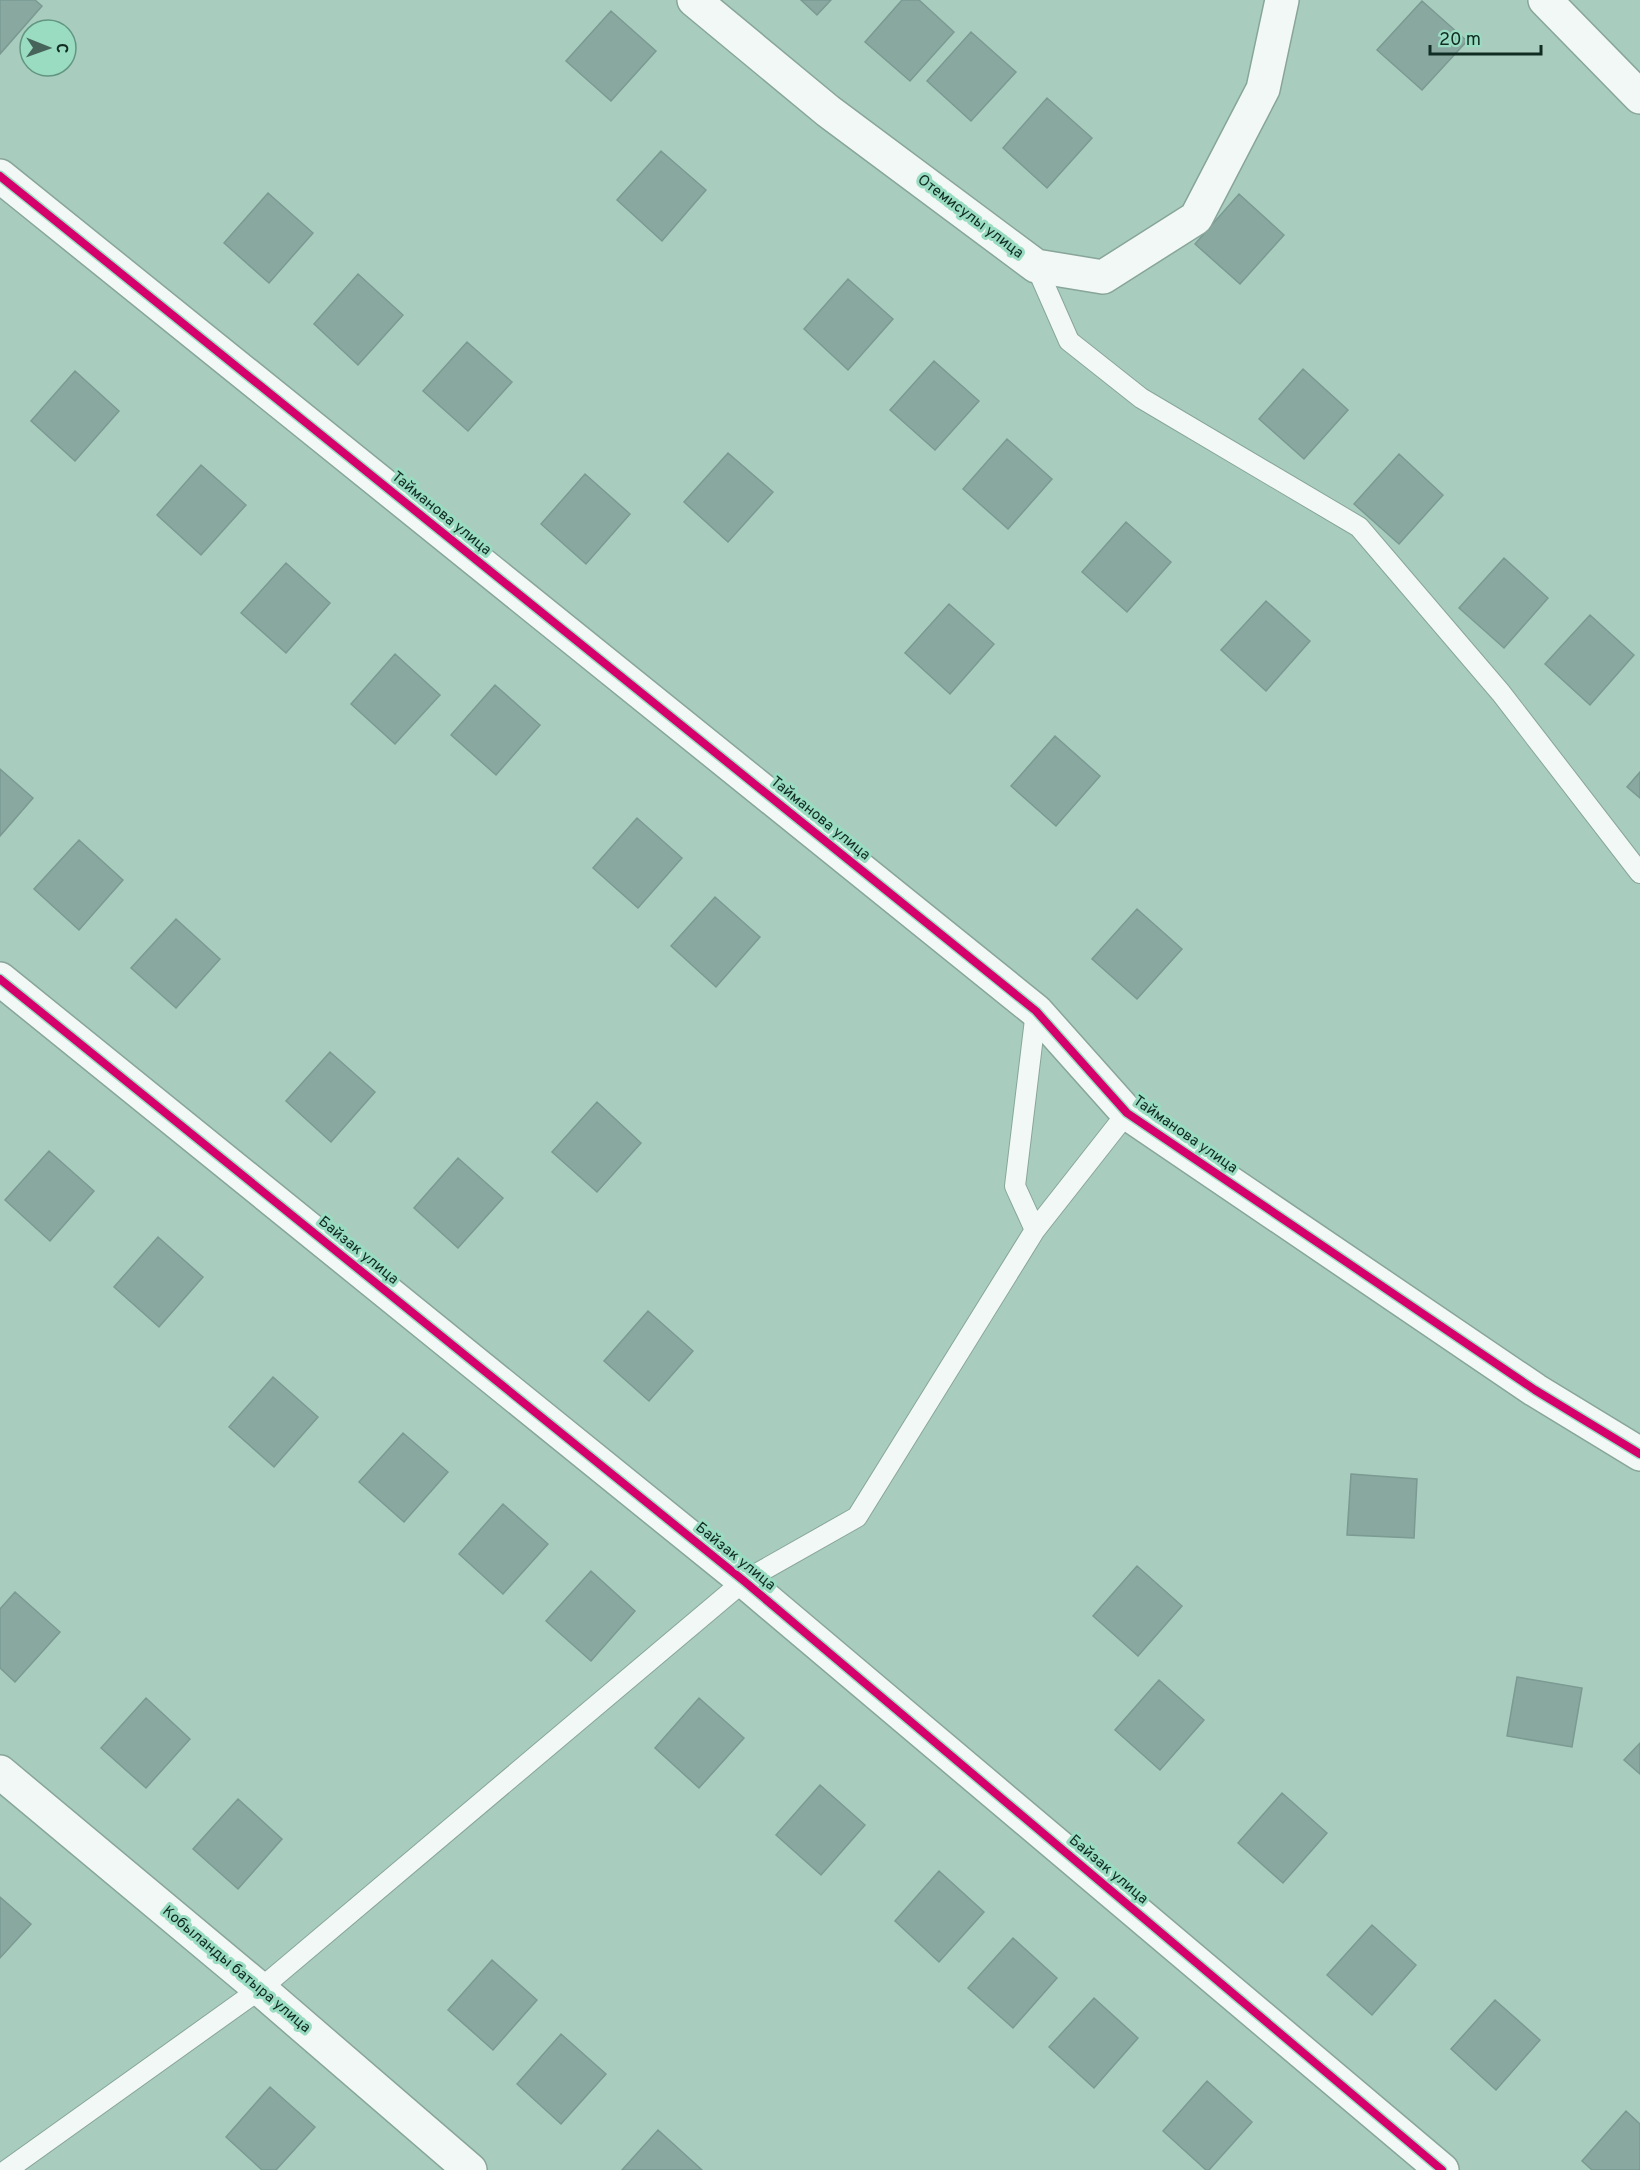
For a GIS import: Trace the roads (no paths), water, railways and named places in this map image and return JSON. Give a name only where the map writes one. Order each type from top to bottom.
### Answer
[{"type":"street","name":"Отемисулы улица","points":[[694,0],[828,111],[1036,266],[1103,277],[1196,218],[1263,89],[1282,0]]},
{"type":"street","points":[[1545,0],[1640,97]]},
{"type":"street","name":"Тайманова улица","points":[[0,176],[1036,1011],[1127,1113],[1535,1390],[1640,1454]]},
{"type":"street","name":"Байзак улица","points":[[0,979],[744,1581],[1442,2170]]},
{"type":"street","name":"Кобыланды батыра улица","points":[[0,1772],[260,1989],[470,2170]]},
{"type":"lane","points":[[1036,266],[1069,341],[1141,398],[1359,527],[1501,693],[1640,873]]},
{"type":"lane","points":[[1035,1230],[1015,1186],[1036,1011]]},
{"type":"lane","points":[[7,2170],[260,1989],[744,1581],[857,1516],[1035,1230],[1127,1113]]}]
